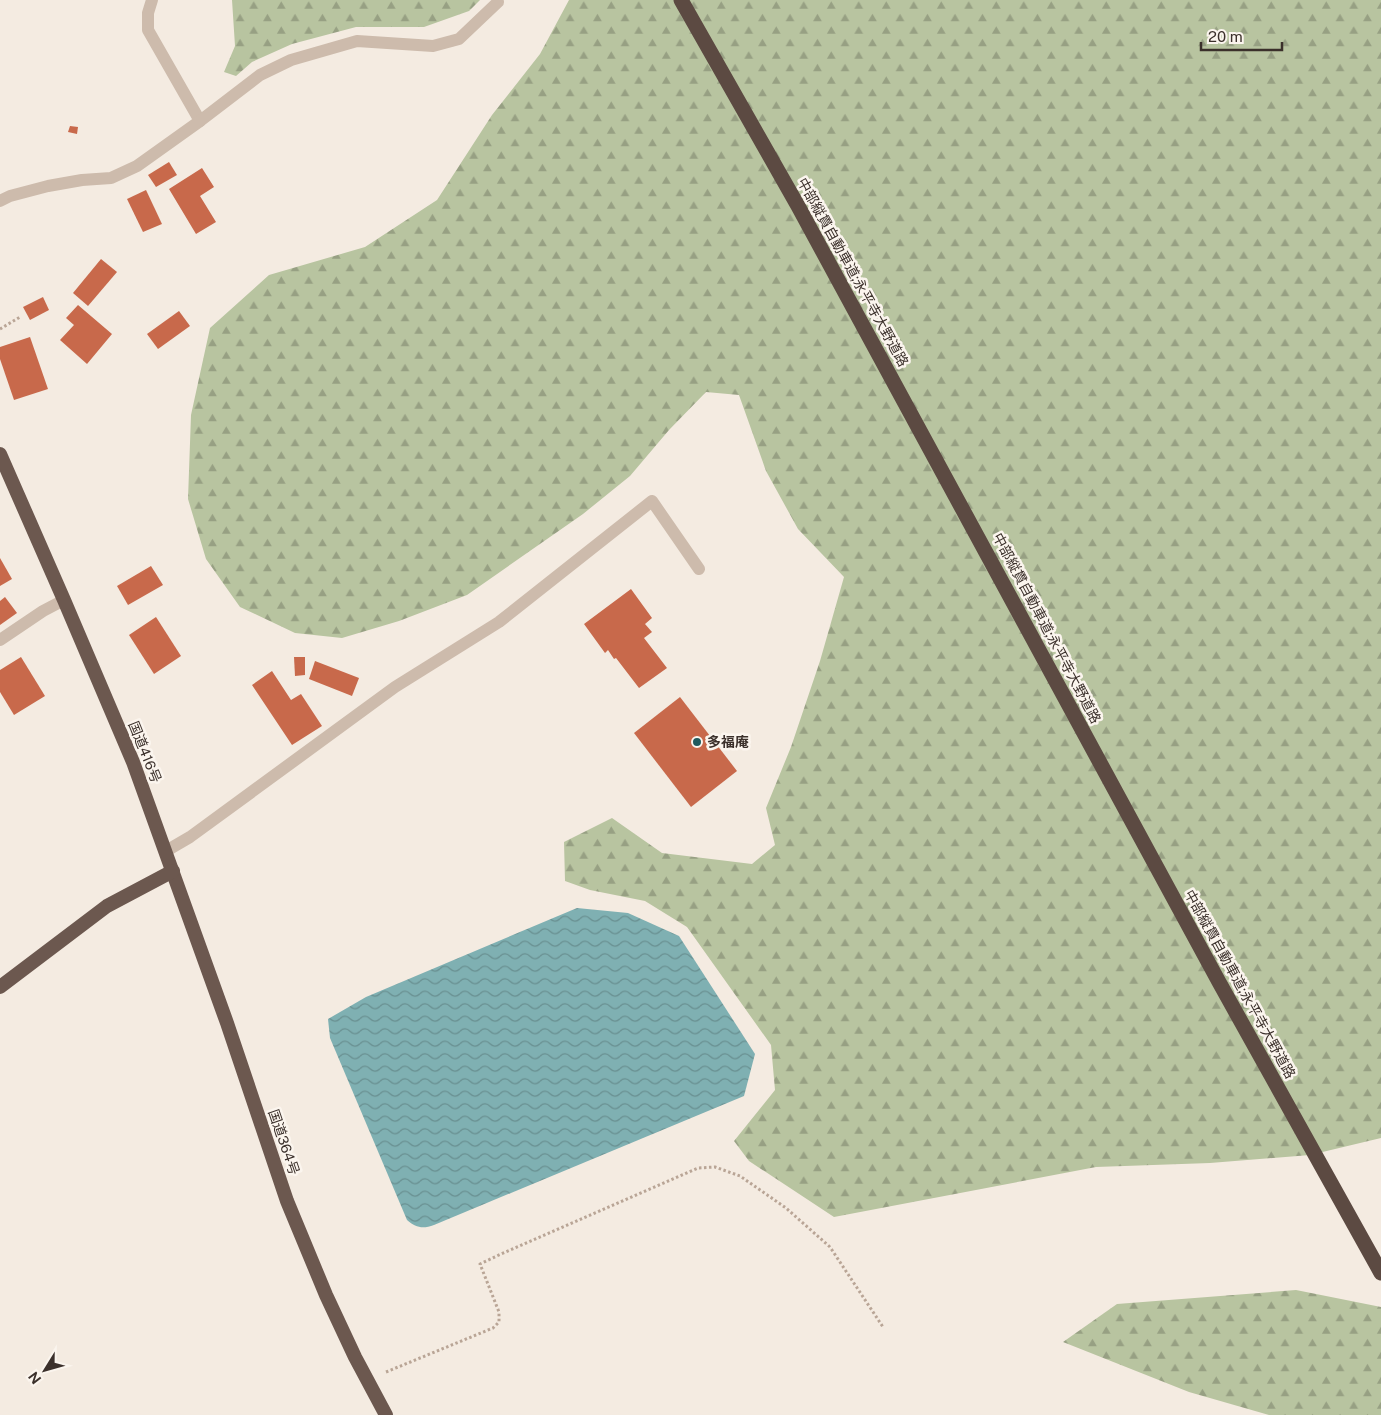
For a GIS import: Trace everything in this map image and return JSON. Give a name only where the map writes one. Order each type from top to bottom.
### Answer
[{"type":"highway","name":"中部縦貫自動車道;永平寺大野道路","points":[[682,0],[798,206],[1219,982],[1381,1273]]},
{"type":"highway","name":"国道416号","points":[[0,454],[133,762],[173,871]]},
{"type":"highway","points":[[0,988],[107,906],[173,871]]},
{"type":"highway","name":"国道364号","points":[[173,871],[228,1023],[287,1201],[326,1295],[386,1415]]},
{"type":"street","points":[[152,0],[148,13],[148,30],[200,121]]},
{"type":"street","points":[[0,201],[10,196],[48,186],[82,180],[111,178],[137,166],[260,75],[291,60],[357,41],[433,46],[459,38],[498,2]]},
{"type":"street","points":[[166,851],[190,837],[395,687],[498,622],[652,501],[699,569]]},
{"type":"street","points":[[0,640],[43,610],[64,600]]},
{"type":"path","points":[[0,329],[20,317]]},
{"type":"path","points":[[367,1380],[493,1328],[499,1322],[498,1312],[480,1264],[698,1168],[715,1167],[740,1176],[786,1208],[830,1247],[883,1327]]},
{"type":"green space","points":[[232,0],[480,0],[469,11],[424,27],[356,27],[292,44],[252,62],[236,76],[224,72],[235,46]]},
{"type":"green space","points":[[569,0],[1381,0],[1381,1138],[1310,1155],[1210,1163],[1096,1167],[834,1217],[749,1161],[734,1141],[775,1090],[771,1045],[687,927],[645,901],[590,890],[565,881],[564,842],[612,818],[662,853],[752,864],[775,845],[766,808],[791,747],[820,661],[844,577],[798,529],[766,471],[739,395],[706,392],[669,430],[630,476],[583,514],[467,595],[399,621],[342,638],[295,633],[240,607],[206,559],[188,499],[191,415],[210,328],[269,275],[365,247],[437,200],[492,115],[540,54]]},
{"type":"green space","points":[[1296,1290],[1381,1307],[1381,1415],[1269,1415],[1189,1392],[1063,1342],[1117,1304]]},
{"type":"water","points":[[577,908],[628,913],[679,936],[755,1054],[744,1096],[434,1225],[423,1227],[413,1225],[407,1220],[330,1038],[328,1019],[366,997]]},
{"type":"building","points":[[70,126],[78,127],[77,134],[68,132]]},
{"type":"building","points":[[169,162],[177,175],[156,187],[148,175]]},
{"type":"building","points":[[202,168],[214,187],[200,196],[216,222],[196,234],[169,189]]},
{"type":"building","points":[[146,190],[162,224],[143,232],[127,199]]},
{"type":"building","points":[[101,259],[117,272],[88,306],[73,293]]},
{"type":"building","points":[[43,297],[49,310],[30,320],[23,307]]},
{"type":"building","points":[[78,305],[112,334],[87,364],[60,340],[74,325],[66,318]]},
{"type":"building","points":[[179,311],[190,326],[158,349],[147,334]]},
{"type":"building","points":[[30,337],[48,389],[14,400],[0,359],[0,347]]},
{"type":"building","points":[[0,558],[12,579],[0,586]]},
{"type":"building","points":[[151,566],[163,585],[128,605],[117,586]]},
{"type":"building","points":[[631,589],[652,618],[645,624],[652,632],[644,638],[667,668],[639,688],[616,658],[614,659],[608,650],[605,653],[584,624]]},
{"type":"building","points":[[5,597],[17,613],[0,625],[0,601]]},
{"type":"building","points":[[156,617],[181,656],[154,674],[129,635]]},
{"type":"building","points":[[21,657],[45,696],[14,715],[0,692],[0,670]]},
{"type":"building","points":[[294,657],[305,657],[305,675],[295,676]]},
{"type":"building","points":[[315,661],[359,678],[352,696],[309,679]]},
{"type":"building","points":[[272,671],[291,700],[301,694],[322,726],[292,745],[252,685]]},
{"type":"building","points":[[680,697],[737,771],[691,807],[634,733]]},
{"type":"place","name":"多福庵","points":[[697,742]]}]
